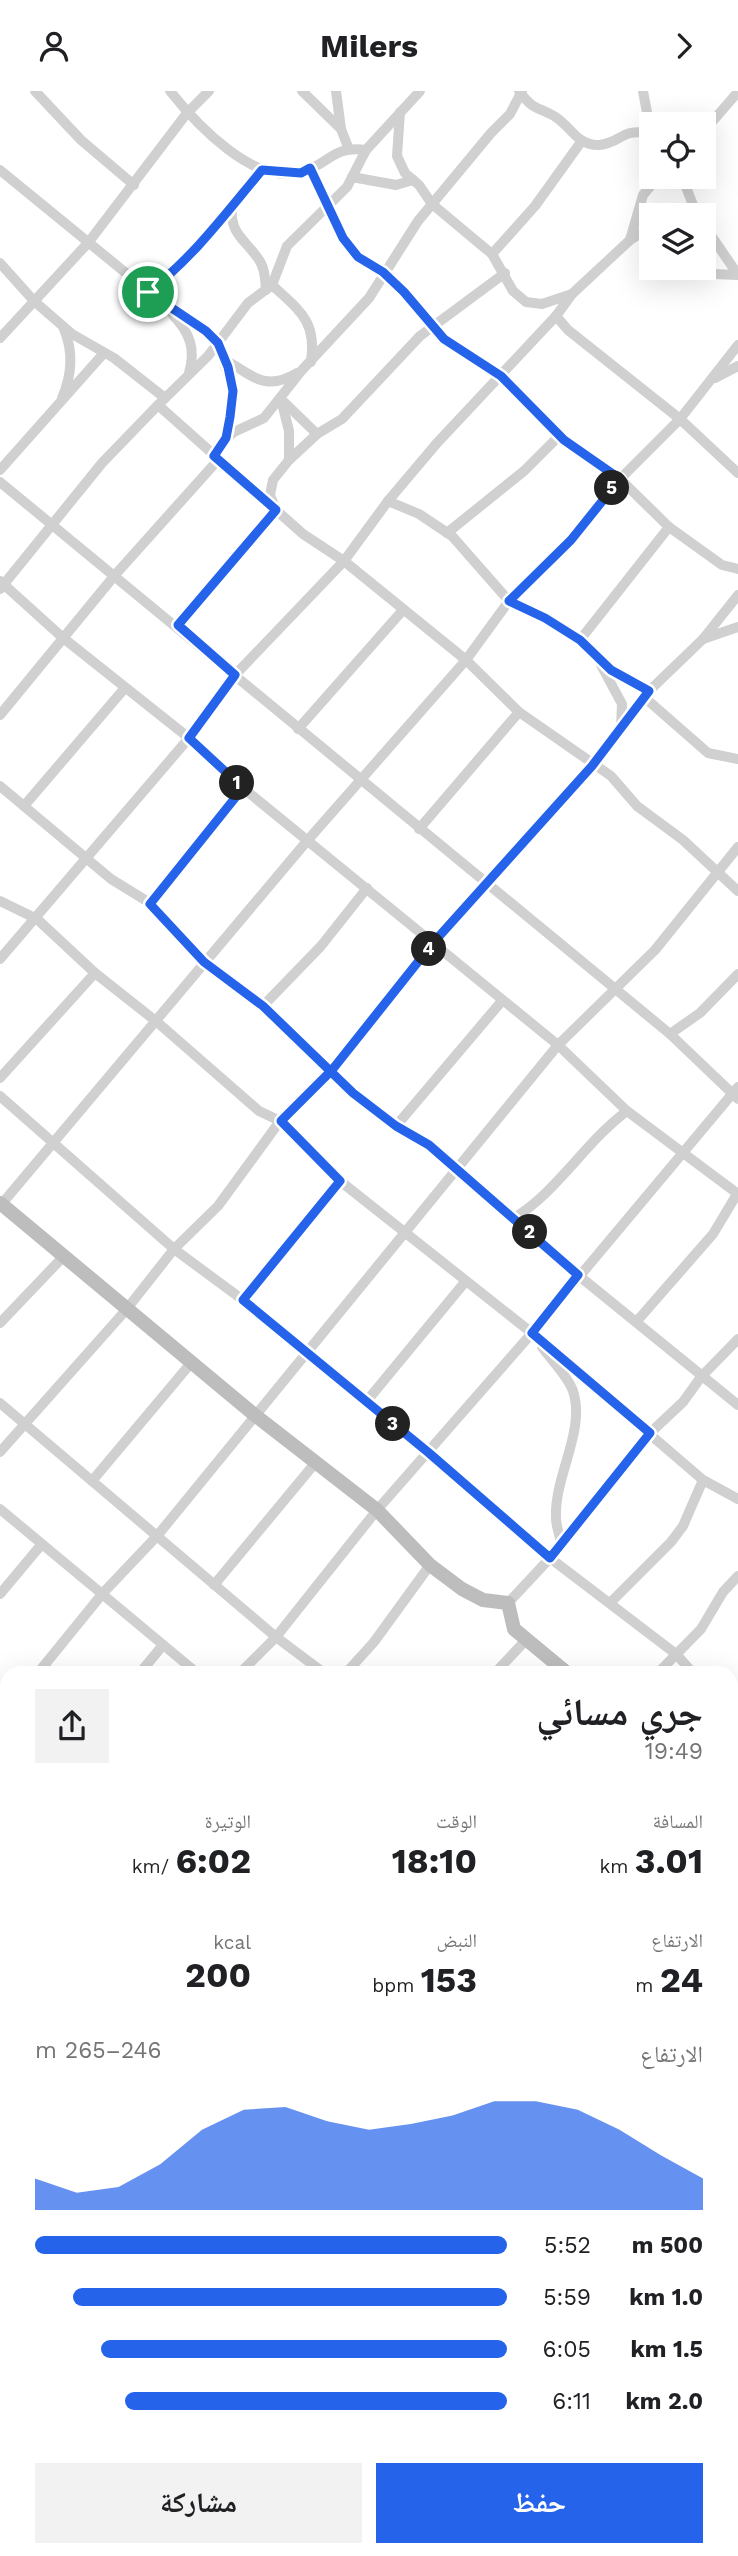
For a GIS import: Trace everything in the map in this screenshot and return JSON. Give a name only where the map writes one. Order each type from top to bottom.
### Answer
[{"type":"street","points":[[35,91],[81,140],[135,185]]},
{"type":"street","points":[[170,91],[187,113],[229,150],[262,170],[301,173],[348,147],[366,150]]},
{"type":"street","points":[[0,338],[88,243],[135,185],[187,113],[209,91]]},
{"type":"street","points":[[302,91],[341,129]]},
{"type":"street","points":[[337,91],[341,129],[348,147]]},
{"type":"street","points":[[420,91],[366,150],[347,187],[288,246],[269,287],[248,303],[218,343],[187,377],[102,463],[54,526],[1,585],[124,689],[189,738],[243,788],[367,888],[501,1002],[558,1045],[627,1111],[738,1194],[713,1234],[636,1321]]},
{"type":"street","points":[[643,91],[647,112]]},
{"type":"street","points":[[226,438],[264,418],[369,298],[383,272],[432,204],[510,114],[520,92],[533,108],[554,117],[581,142],[596,145],[609,143],[623,134],[639,131]]},
{"type":"street","points":[[716,117],[738,92]]},
{"type":"street","points":[[400,112],[397,156],[405,173],[432,204],[492,254],[513,291],[526,302],[542,304],[572,294]]},
{"type":"street","points":[[492,254],[535,206],[581,142]]},
{"type":"street","points":[[310,168],[343,238],[358,257],[383,272],[460,351],[501,376],[560,435],[620,479],[669,527],[722,565],[738,569]]},
{"type":"street","points":[[0,170],[164,305],[206,331],[218,343],[233,391],[226,438],[216,458],[62,637],[0,715]]},
{"type":"street","points":[[148,292],[168,277],[217,227],[262,170]]},
{"type":"street","points":[[352,177],[396,185],[413,180]]},
{"type":"street","points":[[630,240],[643,195],[648,189]]},
{"type":"street","points":[[224,359],[262,382],[279,384],[307,366],[314,342],[311,326],[269,287],[261,264],[239,239],[232,221],[233,205]]},
{"type":"street","points":[[0,959],[37,919],[189,738],[235,675],[344,561],[387,501],[437,443],[556,316],[572,294],[639,234]]},
{"type":"street","points":[[716,243],[738,275],[716,274]]},
{"type":"street","points":[[0,264],[34,301],[63,327],[104,353],[161,401],[216,458],[303,534],[344,561],[466,660],[519,712],[592,766],[611,776],[637,806],[683,840],[738,891]]},
{"type":"street","points":[[276,510],[270,495],[274,479],[289,460],[317,434],[342,419],[389,365],[433,325],[505,273]]},
{"type":"street","points":[[164,305],[191,340],[194,355],[187,377]]},
{"type":"street","points":[[556,316],[568,330],[736,467]]},
{"type":"street","points":[[59,405],[71,367],[70,343],[63,327]]},
{"type":"street","points":[[509,1603],[483,1600],[462,1589],[430,1565],[377,1510],[256,1416],[0,1205],[307,841],[466,660],[509,601],[571,540],[620,479],[680,419],[738,345]]},
{"type":"street","points":[[0,470],[104,353]]},
{"type":"street","points":[[704,385],[738,366]]},
{"type":"street","points":[[281,399],[317,434]]},
{"type":"street","points":[[281,399],[289,431],[289,460]]},
{"type":"street","points":[[447,533],[524,471],[560,435]]},
{"type":"street","points":[[0,482],[178,625],[298,729],[670,1034],[735,1093],[429,1453],[377,1510],[276,1637],[247,1666]]},
{"type":"street","points":[[387,501],[419,514],[447,533],[509,601],[545,618],[580,640],[611,670],[646,694],[708,753],[738,759]]},
{"type":"street","points":[[178,625],[276,510]]},
{"type":"street","points":[[580,640],[669,527]]},
{"type":"street","points":[[0,1452],[126,1310],[174,1249],[218,1206],[281,1121],[332,1070],[433,943],[592,766],[646,694],[703,639],[738,595]]},
{"type":"street","points":[[298,729],[402,610]]},
{"type":"street","points":[[703,639],[738,627]]},
{"type":"street","points":[[595,654],[622,704],[621,727]]},
{"type":"street","points":[[24,806],[124,689]]},
{"type":"street","points":[[419,829],[519,712]]},
{"type":"street","points":[[0,786],[111,879],[150,904],[204,962],[263,1006],[310,1055],[332,1070],[353,1093],[396,1126],[429,1145],[578,1275],[738,1405]]},
{"type":"street","points":[[150,904],[243,788]]},
{"type":"street","points":[[44,1666],[103,1593],[157,1536],[404,1230],[558,1045],[655,950],[719,874],[738,847]]},
{"type":"street","points":[[263,1006],[321,946],[367,888]]},
{"type":"street","points":[[0,901],[37,919],[95,973],[157,1022],[259,1111],[281,1121],[340,1181],[532,1333],[702,1480],[738,1499]]},
{"type":"street","points":[[0,1078],[95,973]]},
{"type":"street","points":[[670,1034],[699,1013],[738,974]]},
{"type":"street","points":[[396,1126],[501,1002]]},
{"type":"street","points":[[0,1096],[174,1249],[243,1300],[304,1353],[429,1453],[550,1558],[676,1654],[687,1666]]},
{"type":"street","points":[[512,1219],[531,1208],[603,1129],[627,1111]]},
{"type":"street","points":[[243,1300],[340,1181]]},
{"type":"street","points":[[0,1323],[62,1257]]},
{"type":"street","points":[[366,1402],[465,1282]]},
{"type":"street","points":[[532,1333],[572,1387],[576,1404],[576,1420],[564,1465],[556,1518],[561,1544]]},
{"type":"street","points":[[509,1603],[550,1558],[650,1433],[683,1402],[701,1377],[738,1339]]},
{"type":"street","points":[[92,1481],[191,1363]]},
{"type":"street","points":[[0,1403],[276,1637],[315,1666]]},
{"type":"street","points":[[214,1585],[316,1462]]},
{"type":"street","points":[[610,1603],[671,1542],[683,1526],[702,1480]]},
{"type":"street","points":[[0,1509],[188,1666]]},
{"type":"street","points":[[0,1594],[41,1545]]},
{"type":"street","points":[[352,1666],[374,1642],[430,1565]]},
{"type":"street","points":[[665,1666],[701,1629],[723,1591],[738,1576]]},
{"type":"street","points":[[509,1603],[514,1629],[556,1666]]},
{"type":"street","points":[[502,1666],[525,1641]]},
{"type":"street","points":[[146,1666],[163,1645]]},
{"type":"route","points":[[148,292],[168,277],[217,227],[262,170],[301,173],[310,168],[343,238],[358,257],[368,266],[383,272],[404,292],[444,339],[501,376],[564,440],[620,479],[571,540],[509,601],[545,618],[580,640],[611,670],[649,691],[592,766],[433,943],[332,1070],[281,1121],[340,1181],[243,1300],[304,1353],[429,1453],[550,1558],[650,1433],[532,1333],[578,1275],[429,1145],[396,1126],[353,1093],[332,1070],[310,1055],[263,1006],[204,962],[174,933],[150,904],[243,788],[189,738],[235,675],[178,625],[276,510],[214,456],[226,438],[233,391],[228,367],[218,343],[206,331],[148,292]]}]
